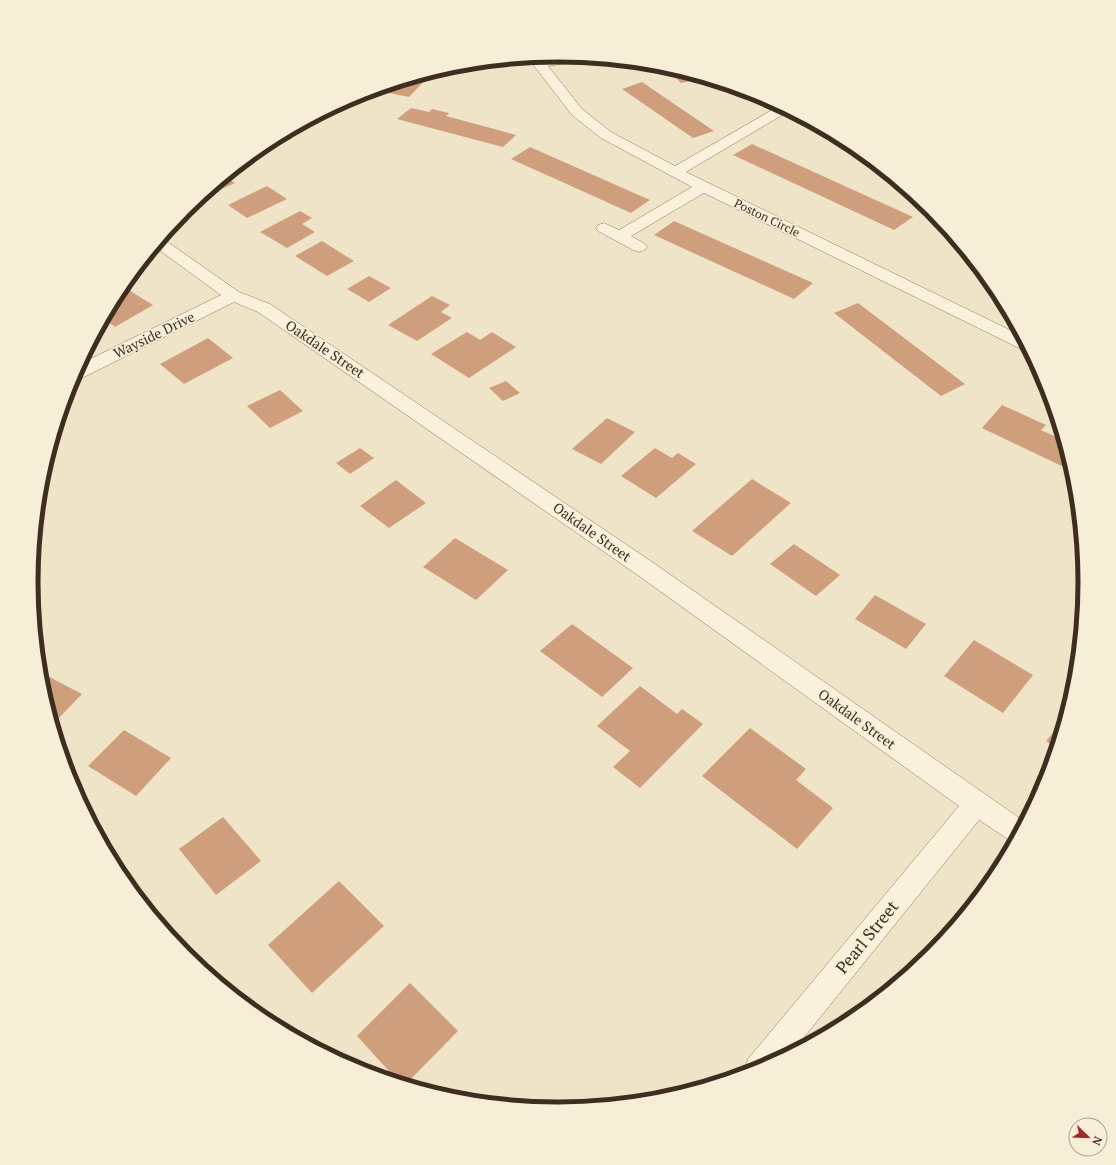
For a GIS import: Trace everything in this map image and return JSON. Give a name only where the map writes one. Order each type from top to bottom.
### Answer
[{"type":"street","name":"Poston Circle","points":[[538,63],[577,112],[612,138],[703,187],[1016,338]]},
{"type":"street","points":[[675,172],[779,112]]},
{"type":"street","points":[[620,236],[703,187]]},
{"type":"street","points":[[604,228],[639,247]]},
{"type":"street","name":"Oakdale Street","points":[[163,245],[233,296],[264,308],[433,421],[776,660],[976,805],[1014,831]]},
{"type":"street","name":"Wayside Drive","points":[[85,369],[233,296]]},
{"type":"street","name":"Pearl Street","points":[[769,1057],[976,805]]},
{"type":"building","points":[[673,75],[694,80],[681,83]]},
{"type":"building","points":[[426,79],[409,97],[385,92]]},
{"type":"building","points":[[642,82],[714,131],[693,138],[622,89]]},
{"type":"building","points":[[411,108],[429,112],[432,109],[449,113],[446,116],[516,135],[503,147],[397,119]]},
{"type":"building","points":[[752,144],[913,217],[894,230],[733,155]]},
{"type":"building","points":[[530,147],[650,200],[631,213],[511,159]]},
{"type":"building","points":[[230,180],[235,183],[215,192]]},
{"type":"building","points":[[267,186],[287,199],[247,218],[228,205]]},
{"type":"building","points":[[300,211],[312,218],[302,224],[315,232],[287,248],[260,232]]},
{"type":"building","points":[[674,221],[813,283],[794,299],[654,235]]},
{"type":"building","points":[[322,241],[354,261],[327,276],[295,256]]},
{"type":"building","points":[[369,276],[391,288],[369,302],[347,289]]},
{"type":"building","points":[[129,290],[153,305],[115,327],[108,322]]},
{"type":"building","points":[[432,296],[450,305],[441,312],[452,318],[417,341],[388,325]]},
{"type":"building","points":[[858,303],[965,384],[941,396],[834,313]]},
{"type":"building","points":[[467,332],[480,340],[492,332],[516,347],[469,378],[431,354]]},
{"type":"building","points":[[208,338],[233,358],[184,384],[160,364]]},
{"type":"building","points":[[506,381],[520,393],[503,401],[489,388]]},
{"type":"building","points":[[280,390],[303,411],[270,428],[247,406]]},
{"type":"building","points":[[1002,405],[1046,425],[1041,430],[1057,437],[1065,468],[982,428]]},
{"type":"building","points":[[607,418],[635,432],[601,464],[572,449]]},
{"type":"building","points":[[360,448],[374,458],[350,474],[336,463]]},
{"type":"building","points":[[655,448],[672,458],[678,453],[696,464],[656,498],[621,476]]},
{"type":"building","points":[[752,479],[791,503],[732,556],[692,531]]},
{"type":"building","points":[[396,480],[426,503],[389,528],[360,506]]},
{"type":"building","points":[[455,538],[508,570],[476,600],[423,567]]},
{"type":"building","points":[[794,544],[840,575],[816,596],[770,564]]},
{"type":"building","points":[[875,595],[926,624],[906,649],[855,619]]},
{"type":"building","points":[[572,624],[633,668],[602,697],[540,651]]},
{"type":"building","points":[[974,640],[1033,675],[1003,713],[944,676]]},
{"type":"building","points":[[46,675],[82,694],[57,720]]},
{"type":"building","points":[[640,686],[677,714],[682,709],[703,724],[640,788],[613,767],[630,751],[597,726]]},
{"type":"building","points":[[750,728],[806,769],[796,780],[833,808],[797,849],[702,776]]},
{"type":"building","points":[[1056,729],[1052,745],[1046,741]]},
{"type":"building","points":[[124,730],[171,758],[136,796],[88,766]]},
{"type":"building","points":[[223,817],[261,861],[216,895],[179,849]]},
{"type":"building","points":[[339,881],[384,926],[312,993],[268,945]]},
{"type":"building","points":[[410,983],[458,1031],[409,1081],[393,1076],[357,1036]]}]
